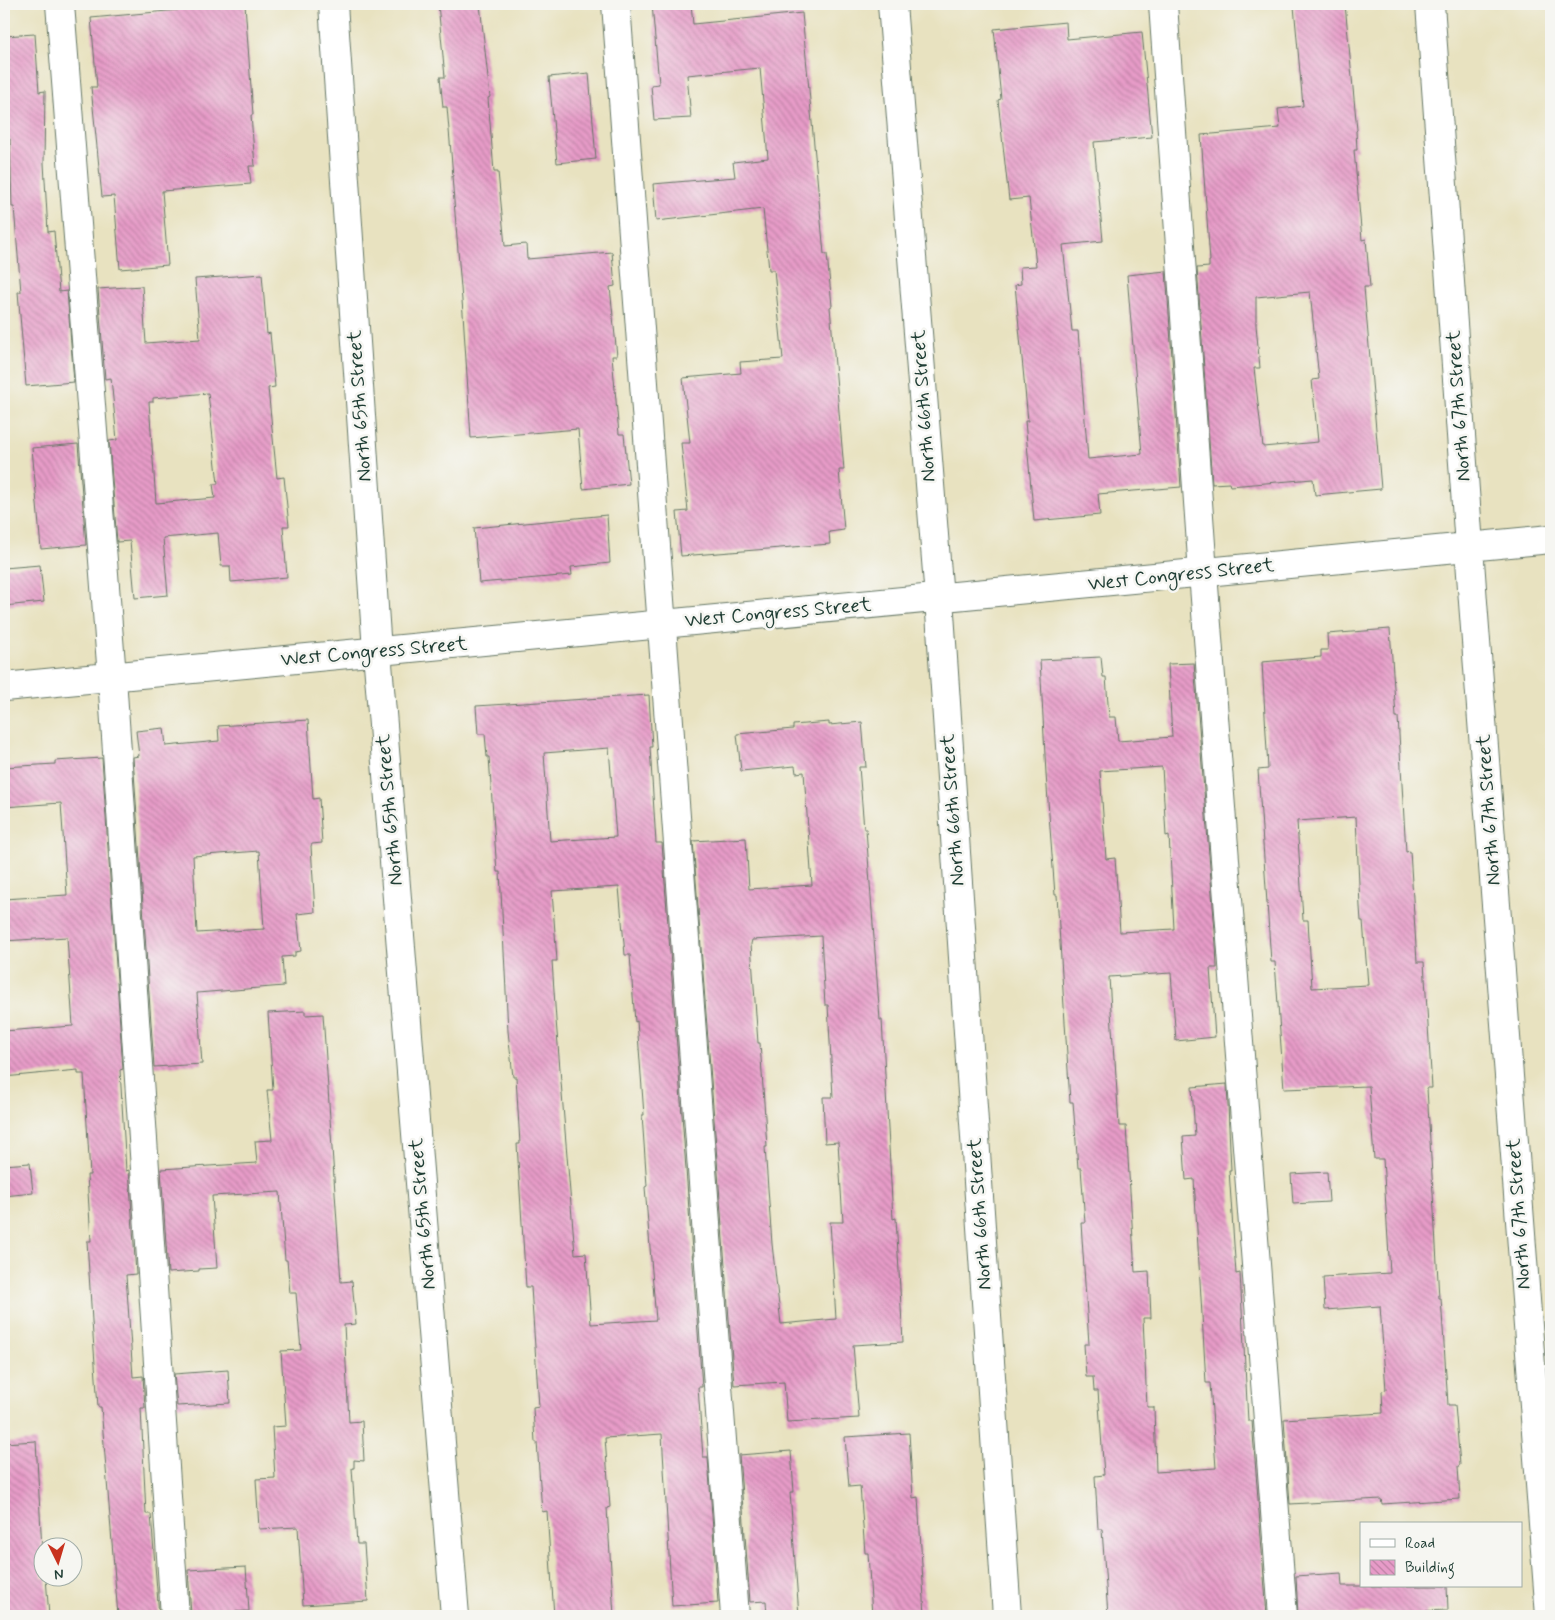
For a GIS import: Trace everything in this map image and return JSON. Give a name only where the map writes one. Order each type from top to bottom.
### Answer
[{"type":"street","points":[[60,4],[112,677],[175,1616]]},
{"type":"street","name":"North 65th Street","points":[[333,4],[377,651],[455,1616]]},
{"type":"street","points":[[616,4],[735,1616]]},
{"type":"street","name":"North 66th Street","points":[[892,4],[939,598],[1007,1616]]},
{"type":"street","points":[[1164,4],[1204,573],[1283,1616]]},
{"type":"street","name":"North 67th Street","points":[[1430,4],[1550,1616]]},
{"type":"street","name":"West Congress Street","points":[[4,687],[1551,539]]},
{"type":"building","points":[[177,4],[245,4],[255,166],[249,166],[251,184],[162,191],[168,265],[120,269],[114,196],[102,197],[91,87],[97,87],[91,18],[178,10]]},
{"type":"building","points":[[438,4],[480,4],[490,97],[488,98],[494,172],[498,172],[505,246],[526,244],[527,259],[612,252],[615,286],[610,287],[617,356],[612,356],[619,434],[624,434],[629,484],[583,489],[578,429],[471,438],[453,176],[447,107],[443,107],[440,77],[445,77]]},
{"type":"building","points":[[652,4],[691,4],[693,24],[802,13],[824,254],[827,254],[832,306],[830,307],[844,470],[839,470],[844,530],[829,532],[830,544],[681,556],[677,512],[688,511],[681,443],[690,443],[683,378],[741,373],[740,362],[783,359],[774,270],[769,270],[763,209],[656,221],[653,184],[735,177],[733,162],[768,158],[760,68],[687,75],[691,118],[654,120],[651,85],[659,84]]},
{"type":"building","points":[[1345,4],[1357,130],[1357,150],[1354,150],[1362,240],[1366,239],[1370,287],[1364,287],[1381,489],[1315,495],[1313,479],[1230,486],[1229,483],[1212,484],[1197,268],[1209,267],[1210,261],[1201,135],[1280,128],[1278,109],[1303,106],[1294,6]],"holes":[[[1310,292],[1319,379],[1312,380],[1318,442],[1263,447],[1254,368],[1260,368],[1256,325],[1256,297]]]},
{"type":"building","points":[[1066,22],[1067,39],[1142,32],[1152,137],[1094,142],[1103,241],[1063,245],[1072,331],[1078,331],[1088,459],[1142,454],[1127,275],[1166,271],[1181,487],[1098,494],[1100,515],[1034,521],[1025,421],[1028,421],[1015,285],[1021,284],[1020,267],[1036,266],[1029,198],[1009,200],[998,100],[1001,99],[994,29]]},
{"type":"building","points":[[35,34],[39,92],[45,91],[44,163],[48,232],[54,231],[59,292],[67,291],[74,382],[26,386],[18,292],[21,292],[14,207],[12,207],[10,139],[5,139],[4,36]]},
{"type":"building","points":[[589,73],[596,159],[557,163],[549,77]]},
{"type":"building","points":[[262,274],[267,334],[270,333],[275,387],[268,388],[277,478],[284,477],[289,526],[283,526],[287,577],[231,582],[230,566],[221,566],[218,533],[163,538],[168,595],[135,598],[130,541],[117,542],[109,441],[117,440],[111,378],[105,379],[98,289],[142,286],[146,343],[200,339],[195,279]],"holes":[[[208,393],[218,484],[213,484],[215,498],[156,503],[149,402],[153,402],[153,398]]]},
{"type":"building","points":[[78,444],[86,545],[41,549],[32,448]]},
{"type":"building","points":[[607,515],[610,563],[571,567],[572,575],[479,583],[474,528]]},
{"type":"building","points":[[40,565],[44,602],[4,606],[4,568]]},
{"type":"building","points":[[1390,629],[1396,717],[1398,717],[1406,852],[1410,851],[1417,962],[1424,962],[1432,1088],[1427,1088],[1439,1298],[1441,1298],[1448,1405],[1455,1405],[1460,1465],[1458,1466],[1460,1499],[1382,1504],[1381,1499],[1290,1504],[1284,1419],[1383,1413],[1382,1391],[1386,1390],[1380,1306],[1325,1310],[1323,1277],[1390,1273],[1383,1159],[1374,1159],[1369,1086],[1284,1089],[1275,962],[1271,962],[1258,770],[1268,769],[1262,662],[1321,657],[1321,650],[1328,650],[1327,634]],"holes":[[[1356,817],[1361,921],[1363,921],[1368,985],[1312,988],[1308,920],[1303,920],[1297,821]]]},
{"type":"building","points":[[1101,657],[1103,677],[1106,677],[1109,717],[1116,717],[1118,741],[1172,737],[1168,664],[1194,663],[1216,944],[1217,968],[1210,968],[1215,1037],[1176,1041],[1171,973],[1109,977],[1119,1126],[1126,1126],[1135,1272],[1149,1271],[1151,1318],[1143,1318],[1147,1407],[1154,1407],[1156,1472],[1216,1468],[1210,1383],[1206,1383],[1194,1179],[1186,1180],[1183,1137],[1195,1136],[1192,1087],[1227,1084],[1231,1170],[1229,1170],[1236,1274],[1240,1273],[1248,1421],[1252,1421],[1267,1616],[1108,1616],[1102,1529],[1098,1529],[1095,1476],[1104,1475],[1098,1391],[1094,1391],[1093,1377],[1086,1377],[1084,1344],[1089,1344],[1081,1223],[1085,1223],[1081,1168],[1078,1168],[1073,1102],[1070,1102],[1057,895],[1055,895],[1046,774],[1040,660]],"holes":[[[1162,767],[1166,836],[1169,835],[1174,929],[1120,932],[1115,858],[1106,859],[1100,771]]]},
{"type":"building","points":[[649,695],[656,843],[662,843],[702,1387],[698,1387],[703,1457],[708,1457],[718,1603],[672,1606],[662,1434],[605,1438],[610,1507],[607,1508],[614,1616],[554,1616],[547,1511],[542,1512],[537,1442],[535,1442],[533,1408],[539,1407],[531,1287],[526,1287],[517,1144],[520,1144],[516,1077],[513,1077],[508,1031],[500,872],[497,872],[489,757],[487,757],[485,734],[478,734],[476,706]],"holes":[[[609,748],[616,837],[550,841],[544,753]],[[619,887],[625,955],[630,955],[635,1022],[637,1021],[644,1115],[642,1115],[647,1186],[645,1187],[656,1320],[591,1324],[586,1253],[575,1254],[552,961],[557,961],[552,891]]]},
{"type":"building","points":[[308,720],[313,799],[319,798],[322,843],[312,844],[311,846],[315,912],[297,914],[301,951],[295,952],[295,956],[282,957],[284,986],[197,993],[202,1064],[154,1067],[133,757],[139,756],[136,731],[164,728],[166,746],[219,741],[218,726]],"holes":[[[259,851],[264,929],[197,933],[193,856]]]},
{"type":"building","points":[[829,722],[829,725],[862,722],[866,767],[859,767],[864,829],[866,829],[880,1020],[882,1020],[893,1219],[896,1218],[903,1342],[853,1345],[859,1418],[787,1422],[784,1382],[734,1385],[693,841],[746,838],[749,889],[812,885],[804,772],[796,773],[795,766],[741,771],[737,734],[793,729],[793,725]],"holes":[[[821,936],[825,1005],[828,1005],[833,1097],[823,1097],[825,1143],[838,1142],[843,1222],[830,1222],[836,1319],[781,1324],[772,1244],[752,940]]]},
{"type":"building","points":[[102,758],[123,1069],[120,1070],[126,1171],[129,1170],[136,1274],[126,1275],[133,1377],[143,1376],[145,1408],[141,1408],[146,1514],[151,1514],[159,1616],[118,1616],[101,1407],[98,1407],[92,1321],[87,1241],[91,1241],[87,1175],[90,1175],[84,1074],[78,1074],[78,1070],[4,1077],[4,1031],[73,1026],[67,937],[4,941],[4,899],[67,895],[61,803],[4,807],[4,767],[55,764],[55,761]]},
{"type":"building","points":[[305,1011],[305,1015],[323,1014],[341,1282],[352,1281],[356,1324],[344,1325],[349,1422],[362,1421],[364,1461],[354,1460],[354,1468],[352,1468],[357,1544],[364,1544],[368,1601],[303,1605],[298,1527],[259,1529],[256,1479],[275,1478],[272,1427],[286,1426],[281,1351],[301,1350],[296,1293],[290,1293],[287,1260],[285,1260],[280,1192],[212,1196],[217,1268],[168,1273],[161,1169],[257,1163],[255,1141],[272,1140],[267,1090],[273,1090],[268,1013]]},
{"type":"building","points":[[30,1163],[33,1193],[4,1196],[4,1165]]},
{"type":"building","points":[[1327,1172],[1329,1202],[1293,1204],[1291,1174]]},
{"type":"building","points":[[228,1370],[230,1403],[177,1406],[174,1374]]},
{"type":"building","points":[[909,1433],[913,1498],[918,1497],[925,1616],[872,1616],[868,1553],[865,1553],[860,1486],[849,1487],[845,1437]]},
{"type":"building","points":[[36,1441],[41,1538],[32,1538],[32,1588],[47,1588],[49,1616],[4,1616],[4,1443]]},
{"type":"building","points":[[791,1451],[794,1492],[790,1492],[799,1616],[767,1616],[766,1601],[750,1602],[739,1455]]},
{"type":"building","points":[[246,1567],[249,1611],[191,1614],[188,1570]]},
{"type":"building","points":[[1341,1573],[1342,1586],[1360,1586],[1360,1588],[1447,1588],[1448,1610],[1426,1611],[1426,1616],[1384,1616],[1384,1613],[1298,1616],[1296,1576]]}]
